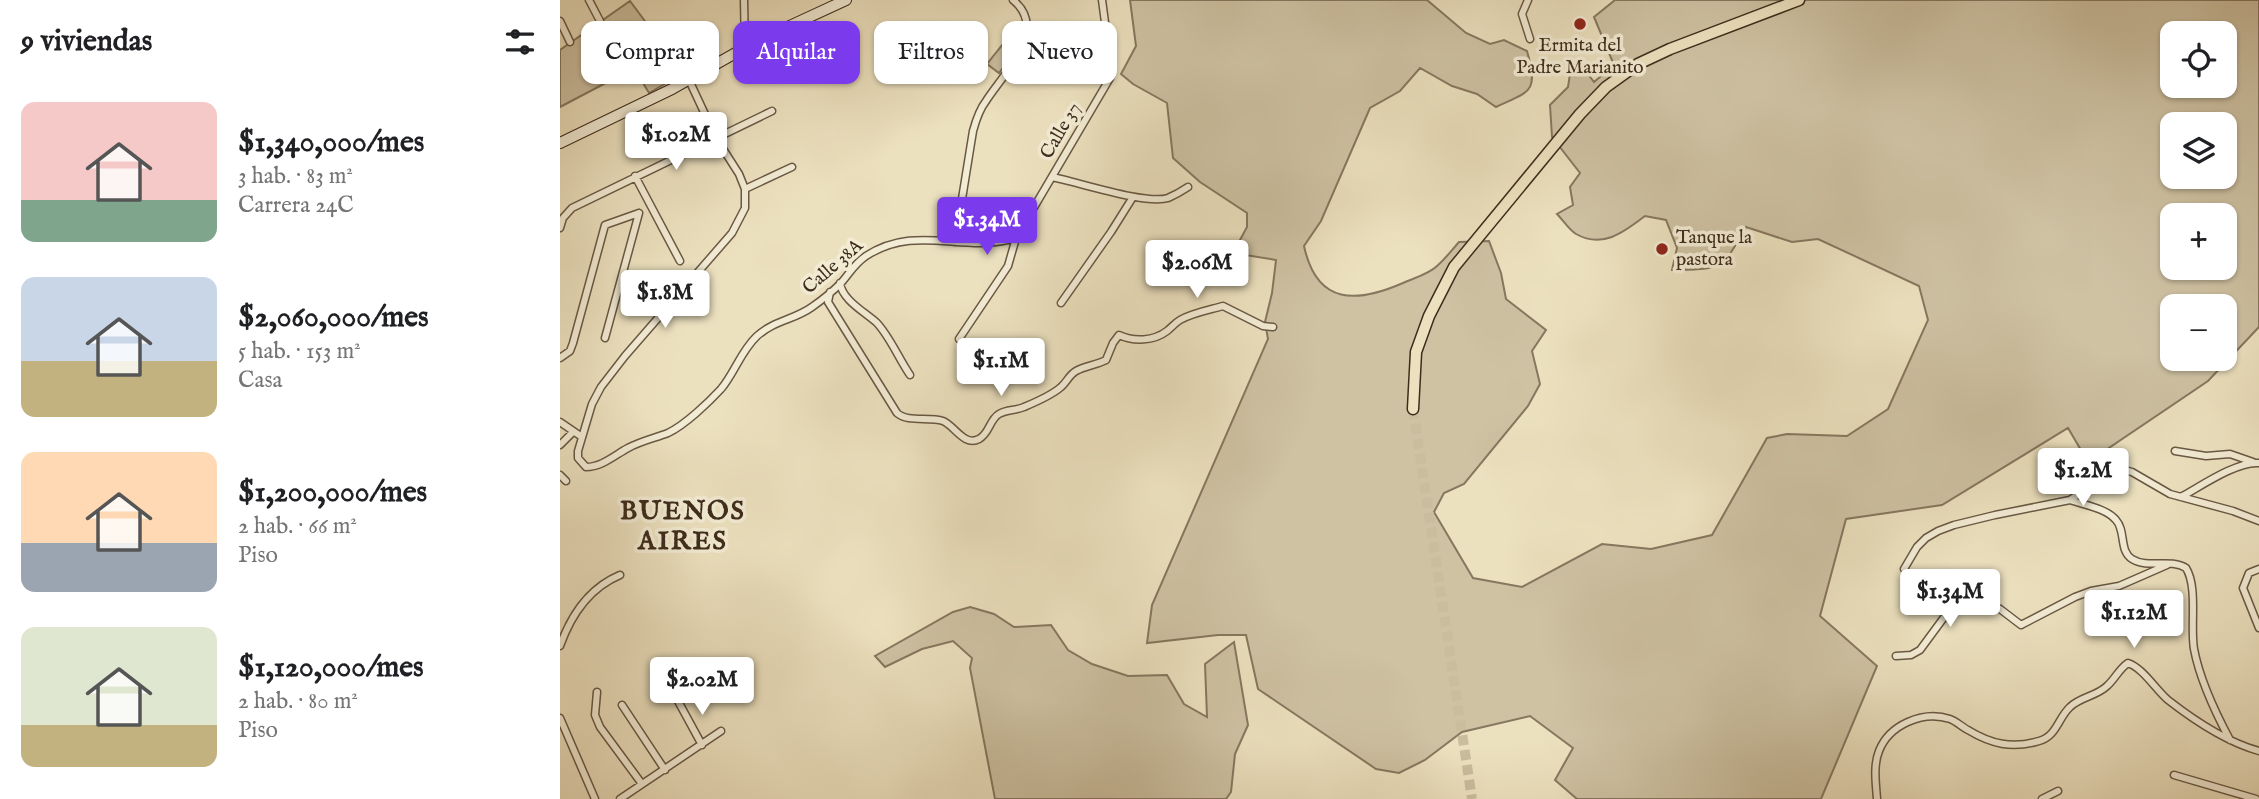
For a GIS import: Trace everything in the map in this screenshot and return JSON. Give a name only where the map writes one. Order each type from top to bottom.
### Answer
[{"type":"main road","points":[[1413,410],[1416,352],[1429,316],[1454,267],[1580,114],[1606,87],[1639,64],[1670,49],[1799,0]]},
{"type":"street","points":[[589,0],[600,21]]},
{"type":"street","points":[[744,0],[744,21]]},
{"type":"street","points":[[800,21],[846,0]]},
{"type":"street","points":[[955,242],[978,115],[1019,56],[1026,38],[1024,19],[1019,5],[1013,0]]},
{"type":"street","name":"Calle 37","points":[[959,339],[1008,266],[1016,238],[1110,78],[1111,67],[1102,0]]},
{"type":"street","points":[[1528,0],[1522,14],[1530,39]]},
{"type":"street","points":[[560,21],[570,42]]},
{"type":"street","points":[[560,144],[679,84]]},
{"type":"street","points":[[560,422],[582,437],[592,404],[601,387],[732,233],[745,208],[746,189],[716,138],[691,84]]},
{"type":"street","points":[[560,228],[567,212],[635,176],[772,111]]},
{"type":"street","points":[[746,189],[792,167]]},
{"type":"street","points":[[635,176],[680,261]]},
{"type":"street","points":[[1052,177],[1133,197],[1166,198],[1188,187]]},
{"type":"street","points":[[1061,303],[1133,197]]},
{"type":"street","points":[[560,358],[570,351],[605,225],[639,213],[605,338]]},
{"type":"street","name":"Calle 38A","points":[[582,437],[578,451],[580,463],[586,467],[598,465],[648,438],[669,432],[721,388],[741,355],[756,337],[772,324],[801,314],[813,306],[841,283],[851,267],[877,250],[913,238],[989,243],[1016,238]]},
{"type":"street","points":[[841,283],[841,289],[848,298],[879,325],[910,375]]},
{"type":"street","points":[[830,290],[828,302],[897,413],[903,418],[921,417],[945,421],[963,438],[974,440],[980,439],[988,431],[991,420],[998,414],[1027,406],[1055,392],[1077,370],[1106,360],[1119,335],[1140,340],[1154,337],[1165,333],[1182,318],[1223,306],[1263,326],[1273,327]]},
{"type":"street","points":[[560,445],[573,432]]},
{"type":"street","points":[[2175,452],[2206,456],[2230,454],[2257,463]]},
{"type":"street","points":[[2181,497],[2221,475],[2257,463]]},
{"type":"street","points":[[1904,569],[1917,547],[1938,531],[1982,518],[2070,500],[2111,472],[2121,469],[2132,472],[2169,494],[2233,511],[2259,521]]},
{"type":"street","points":[[560,475],[566,481]]},
{"type":"street","points":[[2070,500],[2114,517],[2121,529],[2125,551],[2135,561],[2180,565],[2189,573],[2194,650],[2214,710],[2231,742]]},
{"type":"street","points":[[1896,656],[1912,655],[1920,650],[1948,612],[1972,605],[1988,604],[2000,609],[2021,625],[2074,597],[2119,586],[2169,564]]},
{"type":"street","points":[[2259,569],[2249,573],[2243,588],[2259,628]]},
{"type":"street","points":[[560,646],[577,610],[589,594],[620,575]]},
{"type":"street","points":[[1877,799],[1875,778],[1879,752],[1894,731],[1908,721],[1925,716],[1950,719],[1984,740],[1998,745],[2043,740],[2055,731],[2070,707],[2106,687],[2123,666],[2130,663],[2169,700],[2231,742],[2259,751]]},
{"type":"street","points":[[597,692],[595,715],[600,727],[642,784]]},
{"type":"street","points":[[678,701],[702,745]]},
{"type":"street","points":[[622,705],[665,770]]},
{"type":"street","points":[[560,718],[595,799]]},
{"type":"street","points":[[620,799],[721,731]]},
{"type":"street","points":[[2174,775],[2256,799]]},
{"type":"street","points":[[2042,799],[2058,791]]},
{"type":"shaded area","points":[[1130,0],[1427,0],[1466,33],[1490,44],[1504,40],[1527,51],[1532,75],[1529,89],[1496,107],[1477,94],[1452,86],[1420,68],[1400,91],[1370,108],[1321,221],[1304,246],[1318,280],[1329,289],[1355,296],[1386,290],[1426,274],[1459,242],[1489,241],[1501,273],[1506,299],[1546,330],[1532,351],[1540,384],[1528,406],[1464,484],[1444,493],[1434,512],[1473,578],[1522,587],[1602,544],[1651,549],[1712,535],[1767,438],[1787,434],[1847,436],[1888,409],[1928,320],[1919,286],[1818,239],[1792,242],[1746,227],[1731,252],[1719,265],[1702,269],[1672,270],[1677,248],[1666,220],[1645,216],[1613,237],[1595,240],[1571,230],[1557,214],[1573,205],[1570,187],[1580,173],[1552,137],[1550,105],[1568,87],[1570,74],[1582,66],[1594,82],[1614,65],[1594,17],[1615,0],[2259,0],[2259,327],[2237,350],[2237,294],[2160,294],[2160,371],[2217,371],[2208,381],[2088,462],[2068,428],[1942,505],[1846,519],[1820,616],[1877,666],[1821,799],[1577,799],[1555,780],[1573,748],[1530,716],[1462,732],[1425,760],[1399,773],[1376,769],[1258,689],[1246,635],[1218,635],[1147,643],[1152,605],[1268,339],[1265,322],[1276,260],[1233,253],[1247,227],[1247,213],[1200,182],[1173,158],[1167,103],[1121,74],[1136,46]]},
{"type":"shaded area","points":[[630,1],[645,21],[601,21]]},
{"type":"shaded area","points":[[581,35],[581,84],[604,84],[560,107],[560,50]]},
{"type":"shaded area","points":[[1002,45],[1002,69],[999,73],[988,63]]},
{"type":"shaded area","points":[[644,84],[665,84],[649,93]]},
{"type":"shaded area","points":[[970,607],[994,614],[1014,627],[1051,625],[1068,650],[1092,664],[1128,676],[1167,675],[1184,704],[1207,717],[1205,664],[1234,642],[1248,725],[1235,754],[1231,792],[1226,799],[995,799],[970,668],[972,658],[953,641],[922,649],[885,667],[875,656],[953,612]]},
{"type":"tunnel","points":[[1413,409],[1472,799]]},
{"type":"place","name":"Ermita del Padre Marianito","points":[[1580,24]]},
{"type":"place","name":"Tanque la pastora","points":[[1662,249]]},
{"type":"district","name":"BUENOS AIRES","points":[[683,526]]}]
